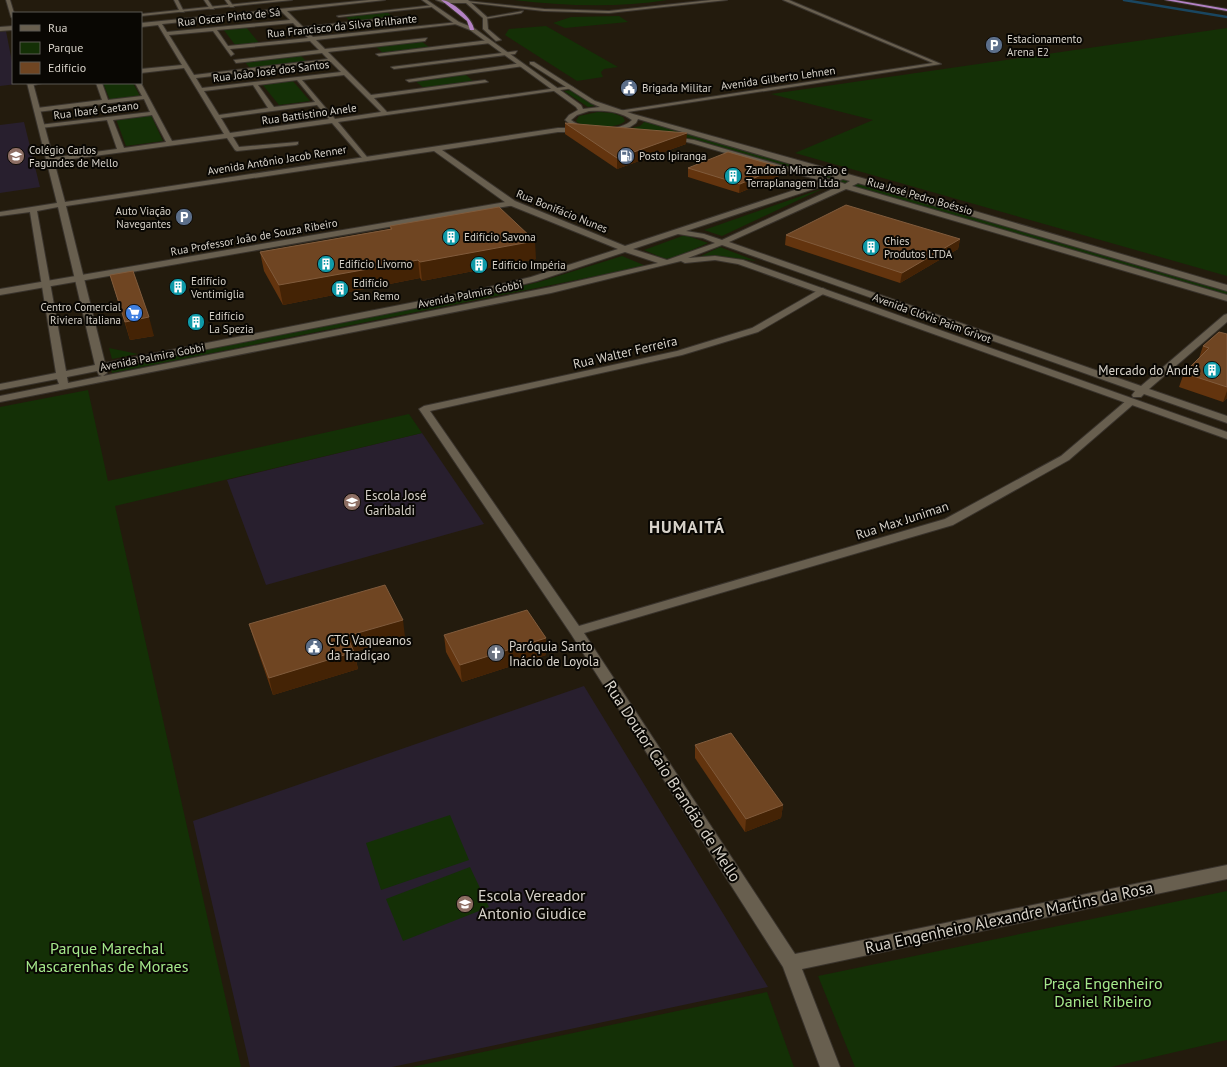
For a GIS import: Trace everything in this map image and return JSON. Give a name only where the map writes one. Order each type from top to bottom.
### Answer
[{"type":"highway","points":[[459,0],[466,1]]},
{"type":"highway","points":[[1167,0],[1227,10]]},
{"type":"highway","points":[[1197,0],[1227,5]]},
{"type":"highway","points":[[444,1],[470,20],[472,29]]},
{"type":"street","points":[[8,0],[12,14]]},
{"type":"street","points":[[176,0],[182,11]]},
{"type":"street","points":[[206,0],[212,8]]},
{"type":"street","points":[[227,0],[232,6]]},
{"type":"street","points":[[142,15],[290,0]]},
{"type":"street","points":[[142,25],[383,0]]},
{"type":"street","points":[[424,0],[457,23],[472,29],[482,37],[490,39],[521,56]]},
{"type":"street","points":[[438,0],[466,1],[544,10],[617,12],[726,0]]},
{"type":"street","name":"Avenida Gilberto Lehnen","points":[[621,111],[938,64],[785,0]]},
{"type":"street","points":[[466,1],[485,18],[486,30],[490,39],[504,53],[579,106],[581,111],[621,111]]},
{"type":"street","points":[[326,6],[348,24]]},
{"type":"street","points":[[339,16],[432,6]]},
{"type":"street","points":[[283,10],[386,113]]},
{"type":"street","points":[[485,18],[544,10]]},
{"type":"street","points":[[387,11],[436,47]]},
{"type":"street","points":[[302,29],[397,18]]},
{"type":"street","name":"Rua Oscar Pinto de Sá","points":[[166,34],[294,21]]},
{"type":"street","points":[[159,23],[199,90],[238,150],[296,143]]},
{"type":"street","name":"Rua Francisco da Silva Brilhante","points":[[228,48],[457,23]]},
{"type":"street","points":[[249,25],[254,30]]},
{"type":"street","points":[[0,29],[12,28]]},
{"type":"street","points":[[214,29],[244,70]]},
{"type":"street","points":[[262,39],[266,44]]},
{"type":"street","points":[[236,61],[425,39]]},
{"type":"street","points":[[386,61],[436,47],[490,39]]},
{"type":"street","points":[[369,46],[399,71]]},
{"type":"street","points":[[386,61],[515,52]]},
{"type":"street","points":[[192,77],[332,60]]},
{"type":"street","points":[[527,60],[593,102],[612,110]]},
{"type":"street","points":[[409,80],[522,65]]},
{"type":"street","points":[[142,71],[186,66]]},
{"type":"street","points":[[472,72],[491,87]]},
{"type":"street","name":"Rua João José dos Santos","points":[[199,90],[345,73]]},
{"type":"street","points":[[404,76],[421,90]]},
{"type":"street","points":[[298,78],[365,158]]},
{"type":"street","points":[[545,81],[558,80]]},
{"type":"street","points":[[369,97],[485,82]]},
{"type":"street","points":[[254,83],[272,109]]},
{"type":"street","points":[[30,84],[80,278],[103,378]]},
{"type":"street","points":[[99,84],[106,102]]},
{"type":"street","points":[[139,84],[170,143]]},
{"type":"street","name":"Rua Battistino Anele","points":[[50,160],[503,96],[571,88]]},
{"type":"street","points":[[497,92],[503,96]]},
{"type":"street","points":[[37,110],[146,97]]},
{"type":"street","points":[[217,117],[319,103]]},
{"type":"street","name":"Avenida Antônio Jacob Renner","points":[[558,130],[570,123],[568,120],[570,116],[581,111]]},
{"type":"street","name":"Rua José Pedro Boéssio","points":[[621,111],[633,116],[859,180],[1227,288]]},
{"type":"street","name":"Rua Ibaré Caetano","points":[[41,126],[154,113]]},
{"type":"street","points":[[603,130],[630,125],[634,122],[635,119],[633,116]]},
{"type":"street","points":[[109,118],[121,150]]},
{"type":"street","points":[[570,123],[593,130]]},
{"type":"street","name":"Avenida Antônio Jacob Renner","points":[[0,214],[558,130],[603,130]]},
{"type":"street","points":[[603,130],[631,133]]},
{"type":"street","name":"Rua José Pedro Boéssio","points":[[661,136],[692,141],[1227,298]]},
{"type":"street","name":"Rua Bonifácio Nunes","points":[[435,148],[512,203],[624,248]]},
{"type":"street","name":"Avenida Palmira Gobbi","points":[[0,387],[481,292],[534,279],[845,176]]},
{"type":"street","name":"Avenida Palmira Gobbi","points":[[0,399],[551,290],[668,263],[721,243],[848,187],[859,180]]},
{"type":"street","name":"Rua Professor João de Souza Ribeiro","points":[[0,292],[512,203]]},
{"type":"street","points":[[33,209],[63,386]]},
{"type":"street","name":"Avenida Clóvis Paim Grivot","points":[[678,232],[704,236],[1227,420]]},
{"type":"street","name":"Avenida Clóvis Paim Grivot","points":[[624,248],[668,263],[715,258],[740,262],[1227,436]]},
{"type":"street","name":"Rua Walter Ferreira","points":[[424,409],[679,353],[754,330],[822,291]]},
{"type":"street","name":"Rua Max Juniman","points":[[576,631],[949,522],[1065,458],[1227,317]]},
{"type":"street","name":"Rua Doutor Caio Brandão de Mello","points":[[424,409],[576,631],[791,963],[830,1067]]},
{"type":"street","name":"Rua Engenheiro Alexandre Martins da Rosa","points":[[791,963],[1227,872]]},
{"type":"shaded area","points":[[6,31],[12,62],[12,84],[17,84],[0,86],[0,32]]},
{"type":"shaded area","name":"Colégio Carlos Fagundes de Mello","points":[[24,122],[40,187],[0,193],[0,125]]},
{"type":"shaded area","name":"Escola José Garibaldi","points":[[422,433],[484,524],[266,585],[227,480]]},
{"type":"shaded area","name":"Escola Vereador Antonio Giudice","points":[[584,686],[768,987],[392,1067],[250,1067],[193,821]]},
{"type":"green space","points":[[514,0],[667,0],[648,3],[590,5],[552,4]]},
{"type":"green space","points":[[387,12],[394,18],[351,22],[345,16]]},
{"type":"green space","points":[[619,16],[628,22],[565,28],[553,23],[571,17]]},
{"type":"green space","points":[[546,26],[618,67],[604,69],[601,72],[603,77],[577,81],[505,35],[509,29]]},
{"type":"green space","points":[[246,27],[260,44],[236,46],[223,29]]},
{"type":"green space","points":[[1227,28],[1227,276],[795,153],[873,120],[771,94]]},
{"type":"green space","points":[[421,41],[429,47],[383,53],[375,46]]},
{"type":"green space","points":[[300,55],[307,62],[250,68],[244,61]]},
{"type":"green space","points":[[465,74],[474,82],[424,88],[415,81]]},
{"type":"green space","points":[[292,80],[310,101],[279,105],[262,84]]},
{"type":"green space","points":[[103,84],[134,84],[140,96],[110,100]]},
{"type":"green space","points":[[571,90],[595,106],[588,107],[564,91]]},
{"type":"green space","points":[[598,112],[613,113],[623,117],[625,121],[615,126],[592,127],[585,126],[576,121],[579,116]]},
{"type":"green space","points":[[151,115],[163,141],[126,146],[116,119]]},
{"type":"green space","points":[[646,120],[1227,289],[1227,293],[1225,295],[690,138],[625,130],[640,126]]},
{"type":"green space","points":[[824,188],[722,236],[704,230]]},
{"type":"green space","points":[[685,235],[708,243],[676,257],[665,259],[644,250]]},
{"type":"green space","points":[[720,247],[756,261],[719,256],[699,257]]},
{"type":"green space","points":[[622,256],[646,266],[112,373],[111,368],[488,294],[539,282]]},
{"type":"green space","points":[[109,348],[138,354],[112,359]]},
{"type":"green space","name":"Parque Marechal Mascarenhas de Moraes","points":[[88,390],[108,481],[409,414],[422,433],[115,506],[241,1067],[0,1067],[0,407]]},
{"type":"green space","points":[[450,815],[469,860],[381,890],[366,843]]},
{"type":"green space","points":[[470,867],[489,907],[403,941],[386,899]]},
{"type":"green space","name":"Praça Engenheiro Daniel Ribeiro","points":[[1227,891],[1227,1040],[1111,1067],[855,1067],[818,976]]},
{"type":"green space","points":[[767,992],[794,1067],[412,1067]]},
{"type":"building","points":[[565,123],[687,133],[617,158]]},
{"type":"building","points":[[728,152],[780,167],[740,184],[688,168]]},
{"type":"building","name":"Chies Produtos LTDA","points":[[846,205],[960,239],[902,273],[786,235]]},
{"type":"building","points":[[499,207],[535,241],[420,262],[418,260],[279,285],[260,252],[392,229],[390,226]]},
{"type":"building","points":[[133,271],[149,317],[125,322],[110,275]]},
{"type":"building","points":[[1219,332],[1227,334],[1227,387],[1184,373],[1209,348],[1203,346]]},
{"type":"building","name":"CTG Vaqueanos da Tradiçao","points":[[385,585],[403,620],[347,636],[354,652],[269,678],[249,624]]},
{"type":"building","points":[[527,610],[546,638],[460,665],[444,635]]},
{"type":"building","points":[[731,733],[783,805],[746,819],[695,745]]},
{"type":"waterway","points":[[1124,0],[1227,17]]},
{"type":"place","name":"Estacionamento Arena E2","points":[[994,45]]},
{"type":"place","name":"Brigada Militar","points":[[629,88]]},
{"type":"place","name":"Colégio Carlos Fagundes de Mello","points":[[16,156]]},
{"type":"place","name":"Posto Ipiranga","points":[[626,156]]},
{"type":"place","name":"Zandoná Mineração e Terraplanagem Ltda","points":[[733,176]]},
{"type":"place","name":"Auto Viação Navegantes","points":[[184,217]]},
{"type":"place","name":"Edifício Savona","points":[[451,237]]},
{"type":"place","name":"Chies Produtos LTDA","points":[[871,247]]},
{"type":"place","name":"Edifício Livorno","points":[[326,264]]},
{"type":"place","name":"Edifício Impéria","points":[[479,265]]},
{"type":"place","name":"Edifício Ventimiglia","points":[[178,287]]},
{"type":"place","name":"Edifício San Remo","points":[[340,289]]},
{"type":"place","name":"Centro Comercial Riviera Italiana","points":[[134,313]]},
{"type":"place","name":"Edifício La Spezia","points":[[196,322]]},
{"type":"place","name":"Mercado do André","points":[[1212,370]]},
{"type":"place","name":"Escola José Garibaldi","points":[[352,502]]},
{"type":"place","name":"CTG Vaqueanos da Tradiçao","points":[[314,647]]},
{"type":"place","name":"Paróquia Santo Inácio de Loyola","points":[[496,653]]},
{"type":"place","name":"Escola Vereador Antonio Giudice","points":[[465,904]]},
{"type":"district","name":"HUMAITÁ","points":[[687,527]]}]
